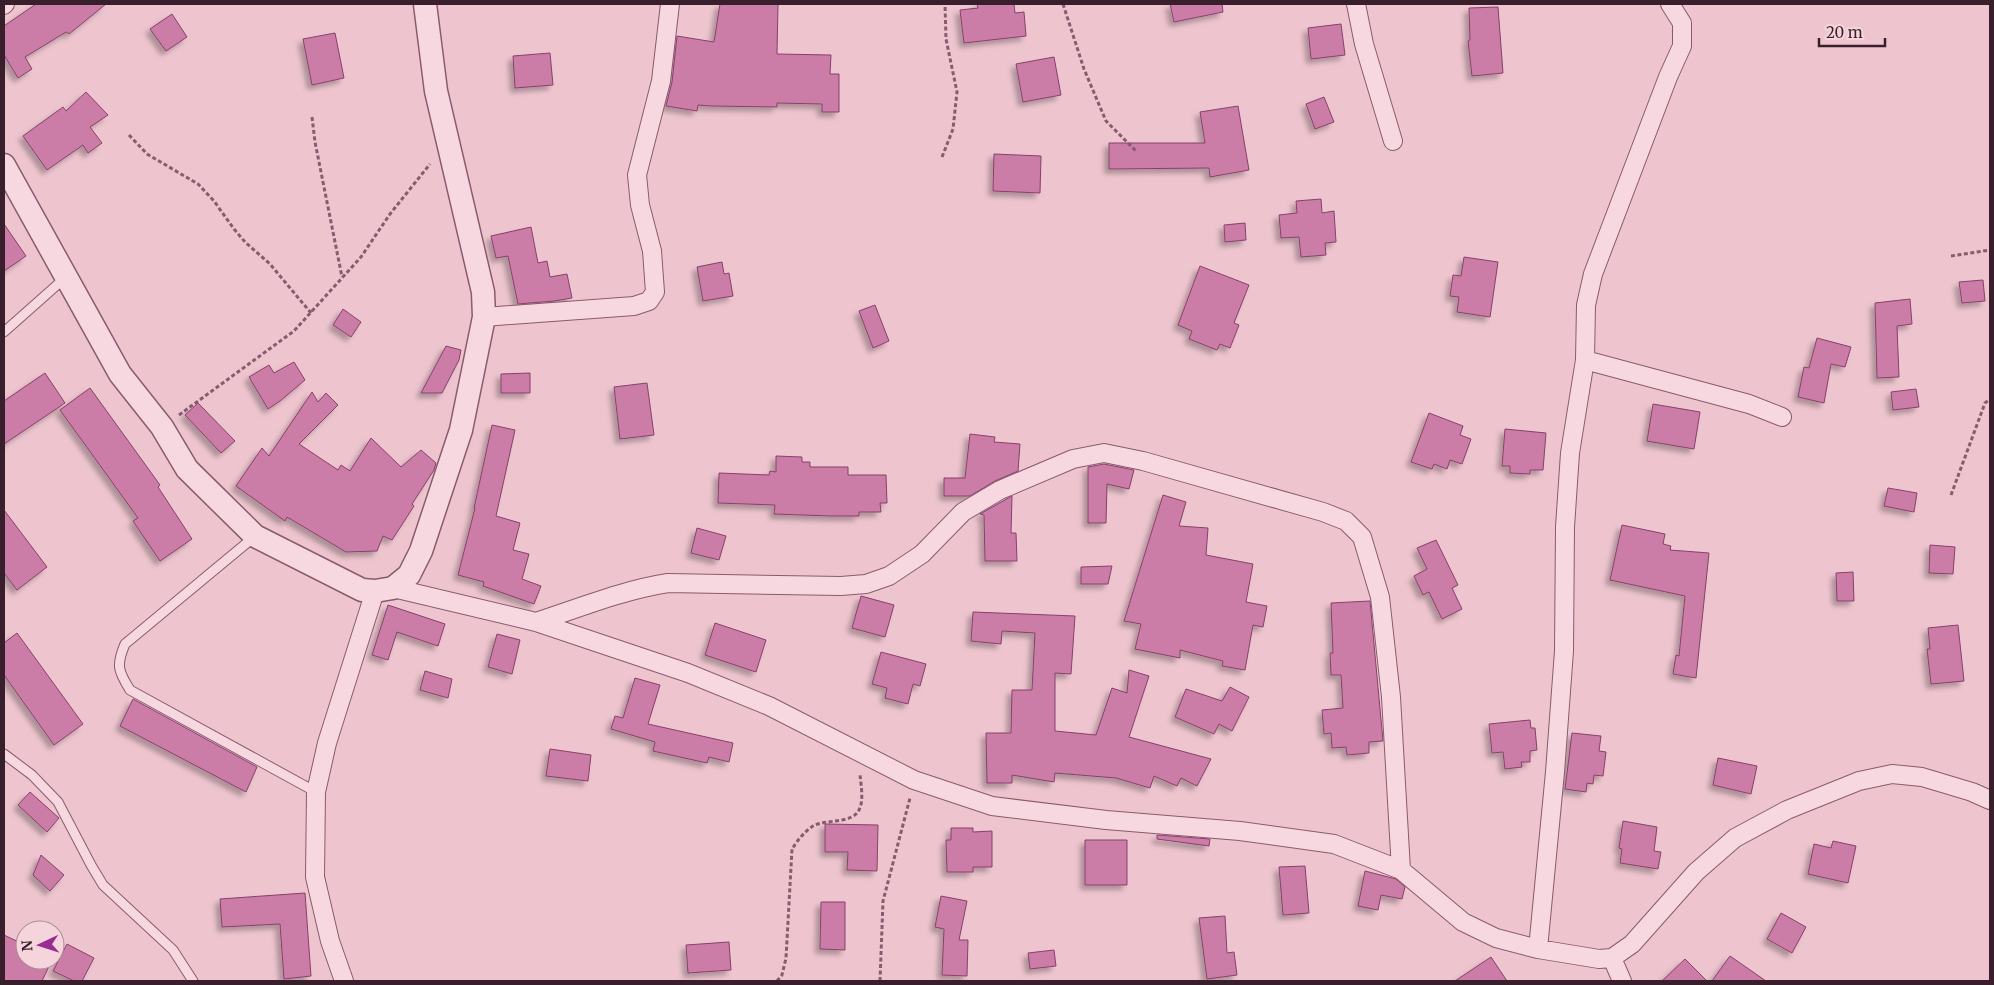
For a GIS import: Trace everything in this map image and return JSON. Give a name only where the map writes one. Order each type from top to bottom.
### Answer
[{"type":"street","points":[[344,981],[330,941],[315,877],[316,792],[327,743],[384,589],[410,575],[421,551],[461,430],[484,317],[483,292],[436,91],[425,4]]},
{"type":"street","points":[[484,317],[634,306],[649,301],[655,292],[652,252],[640,205],[637,175],[661,81],[670,4]]},
{"type":"street","points":[[1356,4],[1364,44],[1393,141]]},
{"type":"street","points":[[1538,948],[1555,772],[1564,651],[1566,527],[1570,453],[1585,360],[1586,305],[1592,274],[1668,77],[1682,46],[1682,23],[1670,4]]},
{"type":"street","points":[[4,165],[120,374],[162,428],[187,470],[255,536],[362,590],[384,589],[536,622],[688,673],[769,706],[914,780],[992,806],[1106,820],[1240,831],[1334,844],[1401,870],[1463,922],[1496,938],[1599,959],[1612,958],[1632,944],[1696,872],[1735,838],[1788,810],[1859,781],[1892,774],[1922,777],[1972,792],[1990,800]]},
{"type":"street","points":[[1585,360],[1749,404],[1782,417]]},
{"type":"street","points":[[536,622],[647,586],[668,583],[841,586],[866,584],[889,576],[922,554],[963,512],[1000,490],[1073,459],[1104,453],[1144,461],[1346,521],[1362,537],[1380,597],[1392,698],[1401,870]]},
{"type":"street","points":[[1612,958],[1622,981]]},
{"type":"lane","points":[[4,332],[66,277]]},
{"type":"lane","points":[[255,536],[124,644],[119,659],[122,676],[130,690],[316,792]]},
{"type":"lane","points":[[4,754],[32,775],[58,802],[103,885],[172,950],[193,981]]},
{"type":"path","points":[[942,157],[953,130],[957,92],[946,39],[944,4]]},
{"type":"path","points":[[1063,4],[1084,69],[1106,121],[1137,152]]},
{"type":"path","points":[[312,117],[315,142],[342,278]]},
{"type":"path","points":[[129,135],[147,154],[198,184],[214,201],[245,242],[270,264],[311,313]]},
{"type":"path","points":[[162,428],[294,331],[361,256],[390,214],[448,142]]},
{"type":"path","points":[[1951,256],[1990,250]]},
{"type":"path","points":[[1951,495],[1985,404],[1990,399]]},
{"type":"path","points":[[777,981],[782,976],[786,958],[792,849],[797,840],[813,826],[852,816],[859,810],[862,802],[859,752]]},
{"type":"path","points":[[880,981],[883,901],[914,780]]},
{"type":"building","points":[[36,4],[106,4],[69,34],[66,32],[25,57],[32,69],[18,78],[4,55],[4,26]]},
{"type":"building","points":[[720,4],[778,4],[777,54],[831,55],[830,74],[839,74],[839,112],[822,112],[822,104],[777,103],[777,107],[698,105],[697,111],[666,106],[672,82],[677,36],[714,42]]},
{"type":"building","points":[[977,4],[1014,4],[1015,13],[1024,12],[1026,36],[964,43],[960,10],[978,8]]},
{"type":"building","points":[[1170,4],[1222,4],[1223,12],[1174,22]]},
{"type":"building","points":[[1498,7],[1503,73],[1472,76],[1468,41],[1470,40],[1469,8]]},
{"type":"building","points":[[172,14],[187,37],[166,51],[150,29]]},
{"type":"building","points":[[1341,24],[1345,55],[1311,59],[1308,28]]},
{"type":"building","points":[[335,33],[344,78],[312,85],[303,39]]},
{"type":"building","points":[[550,53],[553,85],[515,88],[513,56]]},
{"type":"building","points":[[1054,57],[1061,95],[1023,102],[1016,64]]},
{"type":"building","points":[[86,92],[108,115],[90,127],[102,143],[88,153],[83,145],[47,170],[23,136],[63,107],[66,111]]},
{"type":"building","points":[[1324,97],[1334,122],[1315,129],[1306,104]]},
{"type":"building","points":[[1238,106],[1249,170],[1210,177],[1209,168],[1109,169],[1109,143],[1205,143],[1200,112]]},
{"type":"building","points":[[994,154],[1041,156],[1040,193],[993,191]]},
{"type":"building","points":[[1321,199],[1322,213],[1334,211],[1336,242],[1325,243],[1326,255],[1301,257],[1299,237],[1281,238],[1279,215],[1297,213],[1296,201]]},
{"type":"building","points":[[1245,223],[1246,240],[1225,242],[1224,225]]},
{"type":"building","points":[[4,224],[26,256],[4,271]]},
{"type":"building","points":[[531,227],[538,263],[547,261],[550,277],[567,274],[572,298],[518,304],[508,256],[496,258],[491,236]]},
{"type":"building","points":[[1464,257],[1498,262],[1490,317],[1457,312],[1459,297],[1450,296],[1453,275],[1461,276]]},
{"type":"building","points":[[722,262],[724,274],[729,273],[733,296],[703,301],[697,267]]},
{"type":"building","points":[[1200,266],[1249,285],[1234,323],[1239,325],[1230,348],[1220,344],[1217,350],[1189,339],[1192,331],[1178,325]]},
{"type":"building","points":[[1983,280],[1985,301],[1962,303],[1959,282]]},
{"type":"building","points":[[1910,299],[1912,324],[1897,326],[1899,377],[1877,378],[1875,303]]},
{"type":"building","points":[[875,305],[889,341],[873,348],[859,311]]},
{"type":"building","points":[[343,309],[361,322],[351,337],[333,325]]},
{"type":"building","points":[[1817,338],[1851,347],[1845,367],[1831,364],[1824,403],[1798,397],[1804,367],[1809,368]]},
{"type":"building","points":[[446,346],[461,350],[459,360],[442,393],[421,393]]},
{"type":"building","points":[[294,362],[305,380],[268,409],[249,377],[269,365],[274,373]]},
{"type":"building","points":[[45,373],[65,403],[4,444],[4,401]]},
{"type":"building","points":[[530,373],[530,393],[501,393],[501,374]]},
{"type":"building","points":[[647,383],[654,435],[620,439],[614,387]]},
{"type":"building","points":[[90,388],[160,485],[158,487],[192,539],[160,561],[133,521],[138,518],[60,410]]},
{"type":"building","points":[[1916,389],[1919,407],[1893,410],[1891,392]]},
{"type":"building","points":[[312,392],[318,402],[326,393],[338,405],[299,444],[338,470],[341,465],[350,471],[371,438],[401,467],[421,450],[436,463],[434,470],[412,504],[414,506],[392,540],[383,536],[377,551],[346,552],[287,517],[285,521],[236,486],[262,448],[269,456]]},
{"type":"building","points":[[198,403],[235,441],[221,453],[185,415]]},
{"type":"building","points":[[1653,404],[1700,412],[1694,449],[1647,441]]},
{"type":"building","points":[[1429,413],[1463,426],[1460,435],[1471,439],[1462,464],[1450,460],[1447,469],[1434,464],[1432,469],[1411,462]]},
{"type":"building","points":[[492,425],[515,430],[496,516],[520,523],[513,550],[529,554],[522,579],[541,586],[534,604],[483,586],[484,582],[458,575],[475,508]]},
{"type":"building","points":[[1505,429],[1546,433],[1543,470],[1530,470],[1530,474],[1510,473],[1510,466],[1502,466]]},
{"type":"building","points":[[970,434],[995,437],[994,442],[1020,444],[1018,471],[995,481],[970,496],[944,496],[944,478],[965,478]]},
{"type":"building","points":[[776,456],[802,457],[802,462],[810,462],[810,467],[848,467],[848,475],[886,475],[887,503],[880,503],[881,512],[859,512],[859,516],[831,516],[774,514],[775,505],[718,503],[719,473],[769,475],[770,471],[776,472]]},
{"type":"building","points":[[1104,464],[1134,470],[1129,489],[1107,484],[1106,523],[1088,523],[1088,467]]},
{"type":"building","points":[[1888,488],[1917,493],[1914,512],[1884,506]]},
{"type":"building","points":[[1163,495],[1186,502],[1179,526],[1208,528],[1206,555],[1253,564],[1246,602],[1267,606],[1263,627],[1253,625],[1245,670],[1222,666],[1223,661],[1180,650],[1180,658],[1135,649],[1141,624],[1124,621]]},
{"type":"building","points":[[1012,496],[1011,533],[1016,533],[1017,561],[985,561],[984,515],[980,514]]},
{"type":"building","points":[[4,510],[47,567],[17,590],[4,573]]},
{"type":"building","points":[[1622,525],[1665,534],[1663,544],[1671,546],[1670,550],[1709,553],[1696,678],[1673,674],[1676,655],[1679,656],[1685,596],[1610,580]]},
{"type":"building","points":[[697,528],[726,536],[719,560],[691,553]]},
{"type":"building","points":[[1436,540],[1458,585],[1452,588],[1462,609],[1442,619],[1429,592],[1423,595],[1414,576],[1427,569],[1417,548]]},
{"type":"building","points":[[1930,545],[1955,547],[1953,574],[1929,573]]},
{"type":"building","points":[[1112,566],[1108,584],[1081,584],[1081,567]]},
{"type":"building","points":[[1853,572],[1854,601],[1837,601],[1836,573]]},
{"type":"building","points":[[861,596],[894,605],[885,637],[852,628]]},
{"type":"building","points":[[1370,601],[1383,741],[1369,742],[1369,753],[1347,755],[1346,747],[1332,748],[1331,733],[1324,734],[1322,710],[1343,708],[1341,675],[1331,675],[1330,653],[1333,653],[1331,603]]},
{"type":"building","points":[[388,605],[445,624],[438,646],[397,632],[388,660],[372,655]]},
{"type":"building","points":[[973,612],[1075,616],[1071,674],[1055,673],[1055,731],[1096,735],[1112,688],[1127,693],[1129,670],[1149,676],[1129,737],[1211,759],[1197,786],[1181,778],[1177,786],[1154,776],[1150,788],[1116,778],[1055,773],[1054,782],[1012,775],[1012,783],[987,783],[986,733],[1011,733],[1012,690],[1032,690],[1035,633],[1002,631],[1001,644],[971,641]]},
{"type":"building","points":[[715,623],[766,640],[756,672],[705,655]]},
{"type":"building","points":[[1958,625],[1964,681],[1931,684],[1927,649],[1930,649],[1928,628]]},
{"type":"building","points":[[17,633],[83,724],[54,745],[4,675],[4,643]]},
{"type":"building","points":[[497,634],[520,640],[512,674],[488,667]]},
{"type":"building","points":[[881,652],[926,664],[920,686],[913,684],[908,704],[885,698],[887,688],[872,684]]},
{"type":"building","points":[[425,671],[452,679],[448,698],[420,690]]},
{"type":"building","points":[[635,678],[660,685],[648,724],[733,743],[729,762],[709,757],[707,763],[653,751],[655,742],[611,729],[615,716],[623,718]]},
{"type":"building","points":[[1230,687],[1249,697],[1232,731],[1219,724],[1214,734],[1175,717],[1186,689],[1222,701]]},
{"type":"building","points":[[133,699],[257,767],[246,792],[120,726]]},
{"type":"building","points":[[1530,720],[1531,728],[1535,728],[1537,750],[1530,751],[1530,762],[1521,762],[1522,767],[1505,769],[1503,752],[1492,753],[1489,724]]},
{"type":"building","points":[[1572,733],[1601,736],[1599,751],[1606,752],[1603,776],[1594,775],[1593,784],[1587,783],[1586,792],[1565,789]]},
{"type":"building","points":[[550,749],[591,755],[588,781],[546,776]]},
{"type":"building","points":[[1718,758],[1757,766],[1751,794],[1713,785]]},
{"type":"building","points":[[30,792],[59,818],[47,832],[18,805]]},
{"type":"building","points":[[1623,821],[1657,827],[1654,851],[1661,852],[1658,869],[1620,863],[1622,849],[1619,848]]},
{"type":"building","points":[[825,824],[878,825],[877,871],[847,870],[848,852],[825,852]]},
{"type":"building","points":[[951,828],[973,828],[973,832],[992,831],[992,867],[973,867],[973,872],[947,872],[946,840],[951,840]]},
{"type":"building","points":[[1157,835],[1210,839],[1209,846],[1157,839]]},
{"type":"building","points":[[1085,840],[1127,840],[1127,885],[1085,885]]},
{"type":"building","points":[[1833,841],[1856,846],[1848,883],[1808,874],[1814,844],[1831,848]]},
{"type":"building","points":[[41,855],[64,875],[50,891],[33,875]]},
{"type":"building","points":[[1305,866],[1309,913],[1283,915],[1279,867]]},
{"type":"building","points":[[1365,871],[1396,879],[1405,887],[1402,899],[1381,895],[1378,910],[1358,906]]},
{"type":"building","points":[[305,893],[311,976],[284,979],[280,924],[222,927],[220,899]]},
{"type":"building","points":[[941,896],[967,901],[959,940],[968,940],[967,976],[942,975],[944,929],[935,927]]},
{"type":"building","points":[[821,902],[845,902],[845,950],[820,949]]},
{"type":"building","points":[[1781,913],[1806,927],[1792,953],[1767,939]]},
{"type":"building","points":[[1225,916],[1227,953],[1234,952],[1237,975],[1207,979],[1199,918]]},
{"type":"building","points":[[4,935],[15,940],[15,970],[47,970],[42,981],[4,981]]},
{"type":"building","points":[[729,942],[731,970],[688,973],[686,945]]},
{"type":"building","points":[[67,944],[94,958],[82,981],[74,981],[53,971],[65,970],[65,948]]},
{"type":"building","points":[[1054,950],[1056,966],[1030,969],[1028,953]]},
{"type":"building","points":[[1730,956],[1766,981],[1712,981]]},
{"type":"building","points":[[1491,957],[1507,981],[1455,981]]},
{"type":"building","points":[[1685,959],[1707,981],[1662,981]]}]
